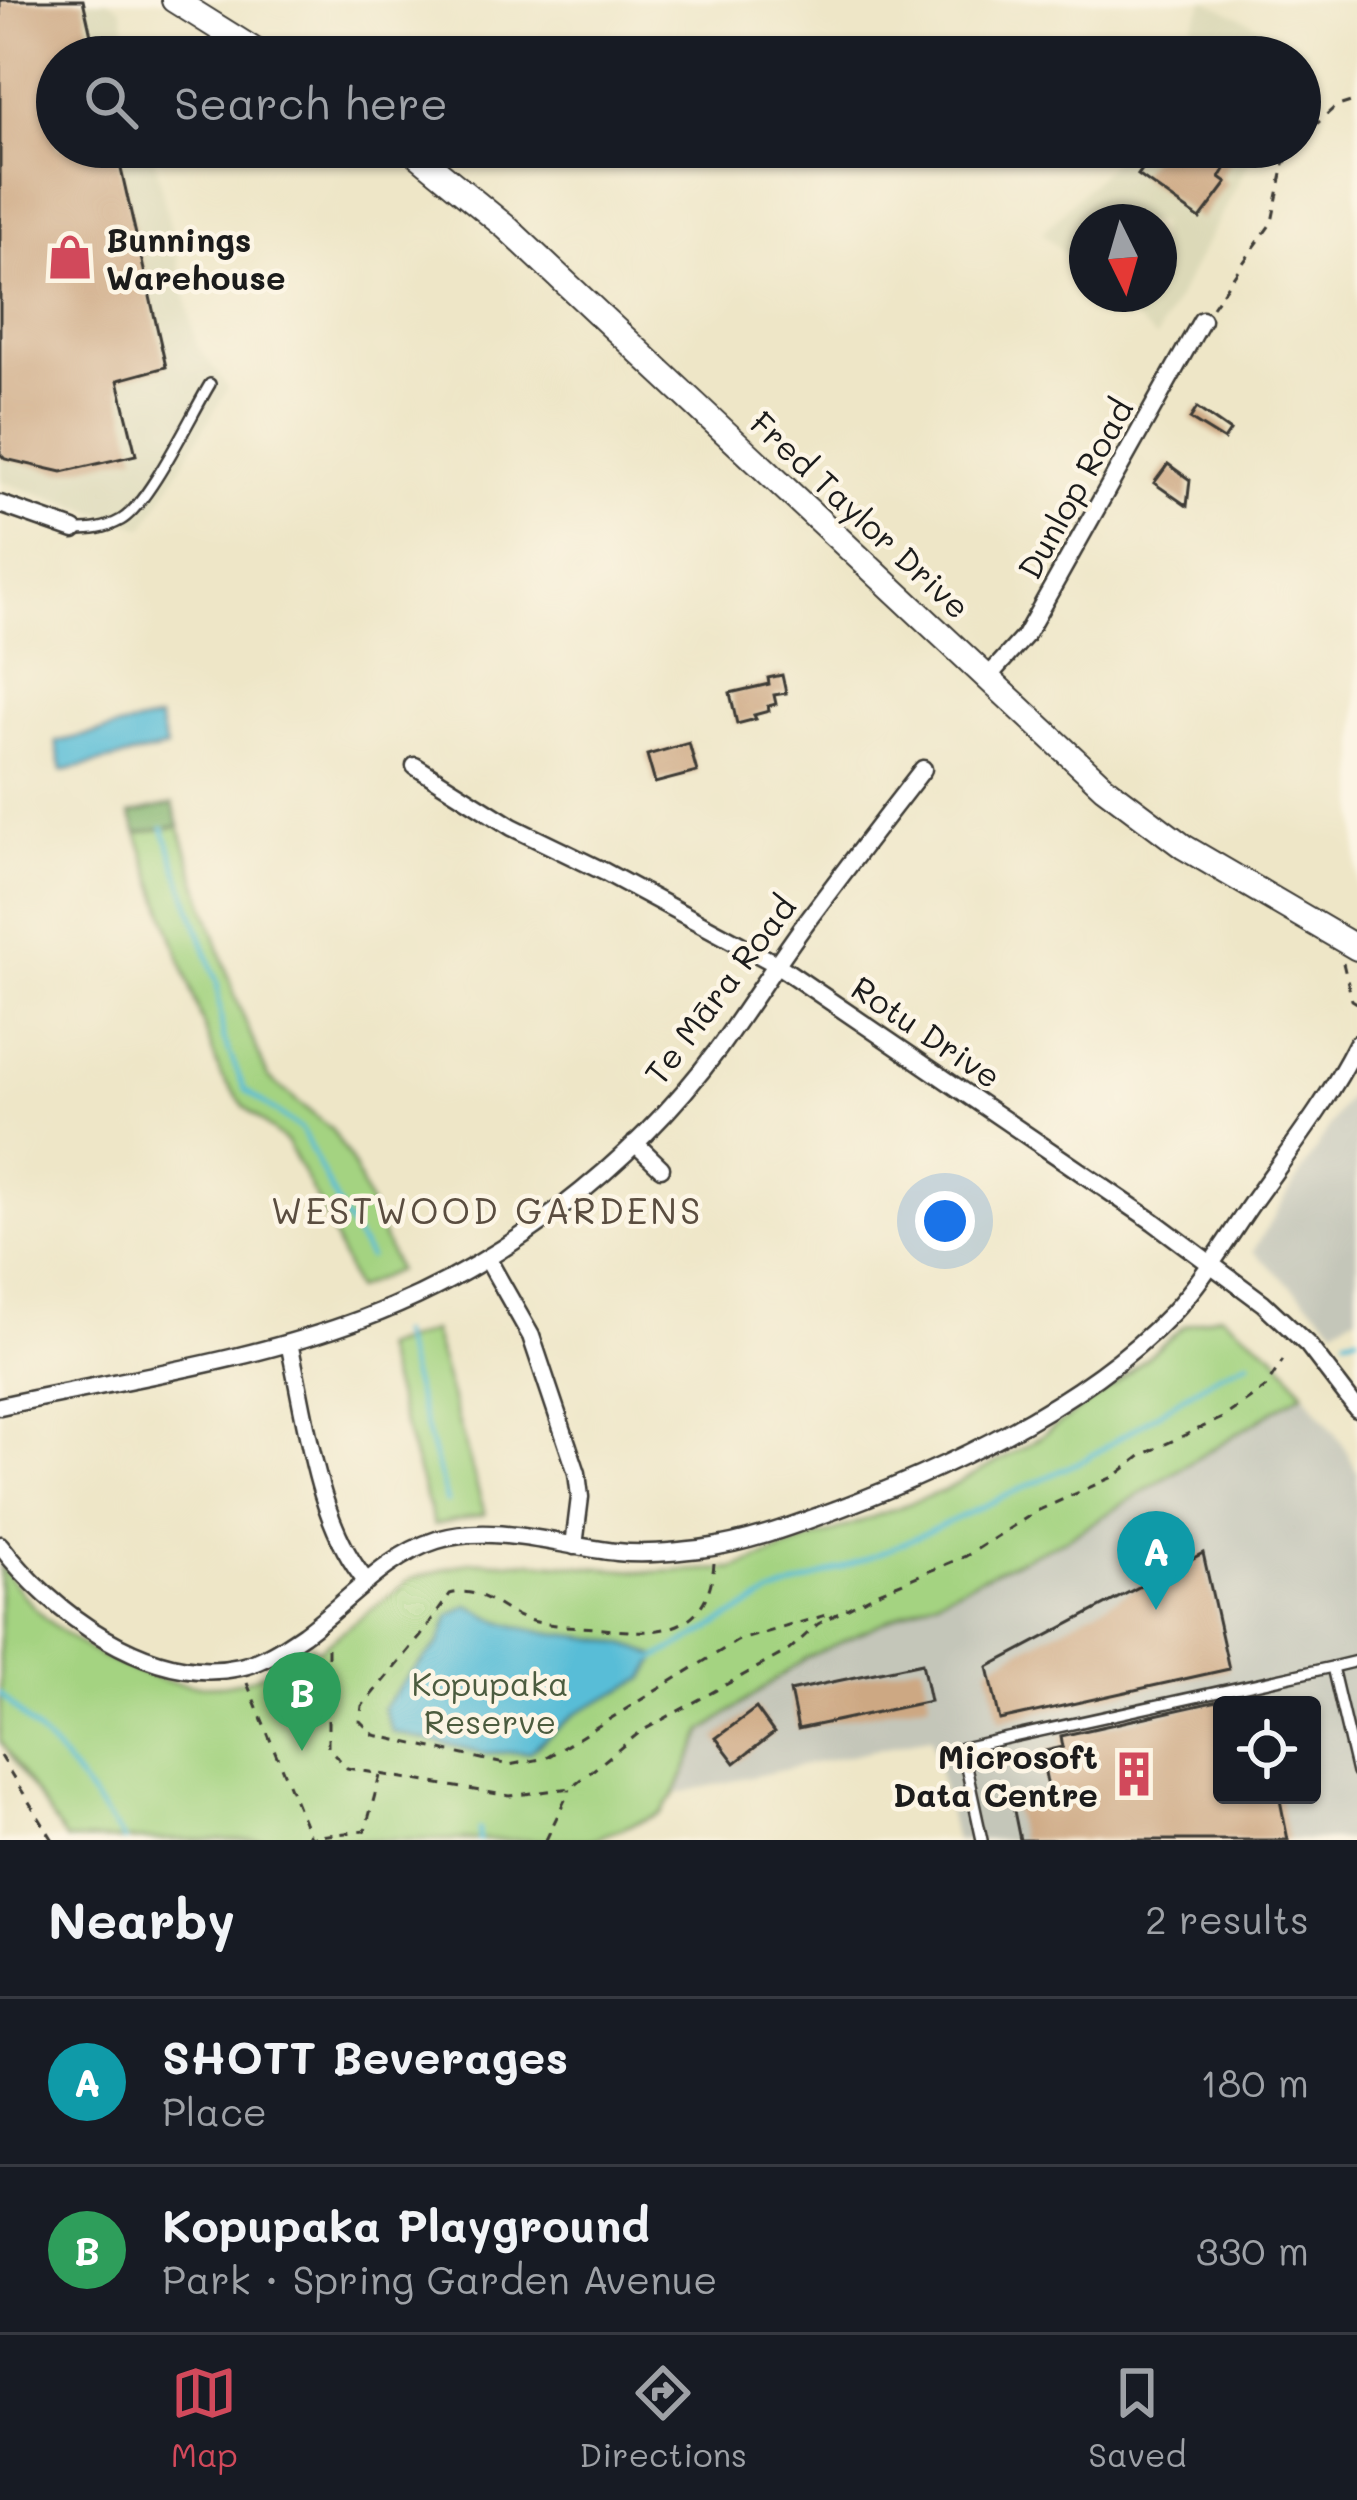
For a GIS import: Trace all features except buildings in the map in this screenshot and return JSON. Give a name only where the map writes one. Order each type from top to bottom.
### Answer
[{"type":"main road","points":[[174,0],[231,36]]},
{"type":"main road","name":"Fred Taylor Drive","points":[[434,168],[507,228],[1140,815],[1202,858],[1350,944]]},
{"type":"street","name":"Dunlop Road","points":[[987,678],[1025,637],[1202,320]]},
{"type":"street","points":[[0,504],[74,530]]},
{"type":"street","name":"Rotu Drive","points":[[415,766],[512,827],[776,964],[1263,1303],[1308,1345],[1357,1409]]},
{"type":"street","name":"Te Māra Road","points":[[0,1406],[289,1343],[363,1319],[488,1260],[635,1143],[717,1050],[922,769]]},
{"type":"street","points":[[0,1545],[38,1587],[89,1626],[148,1657],[198,1669],[242,1666],[276,1652],[408,1553],[436,1540],[479,1534],[622,1552],[671,1552],[748,1540],[933,1471],[1008,1432],[1111,1364],[1172,1313],[1210,1264],[1337,1081],[1357,1044]]},
{"type":"street","points":[[635,1143],[661,1168]]},
{"type":"street","points":[[488,1260],[531,1336],[577,1473],[580,1497],[574,1546]]},
{"type":"street","points":[[289,1343],[332,1526],[346,1559],[367,1582]]},
{"type":"lane","points":[[74,530],[98,530],[125,518],[143,498],[210,384]]},
{"type":"lane","points":[[982,1840],[962,1748],[1357,1661]]},
{"type":"lane","points":[[1332,1666],[1357,1773]]},
{"type":"path","points":[[1321,120],[1335,107],[1357,100]]},
{"type":"path","points":[[1202,320],[1263,239],[1272,222],[1283,168]]},
{"type":"path","points":[[1350,944],[1352,1000],[1357,1003]]},
{"type":"path","points":[[714,1561],[713,1582],[689,1619],[644,1634],[535,1622],[484,1595],[450,1594],[422,1636],[362,1706],[360,1721],[374,1735],[509,1765],[546,1758],[737,1641],[839,1613],[966,1556],[1036,1511],[1115,1476],[1142,1455],[1222,1418],[1265,1388],[1283,1360]]},
{"type":"path","points":[[547,1840],[571,1788],[640,1732],[754,1671],[839,1613]]},
{"type":"path","points":[[328,1648],[328,1747],[347,1768],[510,1796],[571,1788]]},
{"type":"path","points":[[245,1676],[309,1838],[365,1831],[380,1774]]},
{"type":"path","points":[[0,1756],[53,1840]]},
{"type":"path","points":[[359,1831],[362,1840]]},
{"type":"shaded area","name":"Bunnings Warehouse","points":[[0,0],[107,0],[121,8],[127,36],[36,36],[36,168],[157,168],[197,345],[228,388],[144,528],[0,481]]},
{"type":"shaded area","points":[[1205,0],[1279,36],[1186,36]]},
{"type":"shaded area","points":[[1106,168],[1246,168],[1177,298],[1177,204],[1071,204]]},
{"type":"shaded area","points":[[1069,206],[1069,258],[1042,233]]},
{"type":"shaded area","points":[[1128,312],[1170,312],[1156,338]]},
{"type":"shaded area","points":[[1357,1082],[1357,1315],[1335,1326],[1253,1251]]},
{"type":"shaded area","points":[[1304,1392],[1357,1472],[1357,1840],[955,1840],[931,1737],[675,1794],[704,1731],[806,1658],[1070,1537]]},
{"type":"green space","points":[[173,804],[179,826],[137,833],[130,814]]},
{"type":"green space","points":[[179,826],[236,999],[268,1077],[331,1129],[350,1158],[397,1270],[355,1289],[324,1213],[287,1143],[245,1107],[221,1076],[137,833]]},
{"type":"green space","name":"Kopupaka Reserve","points":[[1220,1314],[1276,1355],[1304,1392],[1070,1537],[806,1658],[704,1731],[675,1794],[660,1814],[591,1840],[66,1840],[0,1741],[0,1566],[55,1626],[103,1657],[185,1684],[238,1682],[277,1667],[311,1645],[317,1651],[412,1578],[470,1562],[649,1572],[733,1569],[943,1491],[1030,1444],[1116,1384],[1184,1326]]},
{"type":"green space","points":[[432,1331],[485,1514],[434,1525],[381,1348]]},
{"type":"water","points":[[159,719],[166,748],[62,771],[56,742]]},
{"type":"water","points":[[469,1605],[523,1628],[620,1643],[658,1657],[644,1679],[578,1712],[529,1752],[485,1753],[392,1732],[383,1708],[439,1644],[450,1615]]},
{"type":"waterway","points":[[163,828],[217,982],[223,1037],[245,1090],[302,1130],[369,1257]]},
{"type":"waterway","points":[[399,1334],[447,1502]]},
{"type":"waterway","points":[[1346,1338],[1357,1336]]},
{"type":"waterway","points":[[655,1659],[769,1596],[888,1550],[1088,1458],[1221,1373],[1249,1361]]},
{"type":"waterway","points":[[0,1693],[65,1761],[124,1840]]},
{"type":"waterway","points":[[479,1829],[479,1840]]},
{"type":"place","name":"Bunnings Warehouse","points":[[70,257]]},
{"type":"place","name":"SHOTT Beverages","points":[[1156,1610]]},
{"type":"place","name":"Kopupaka Playground","points":[[302,1751]]},
{"type":"place","name":"Microsoft Data Centre","points":[[1134,1774]]},
{"type":"district","name":"WESTWOOD GARDENS","points":[[487,1209]]}]
